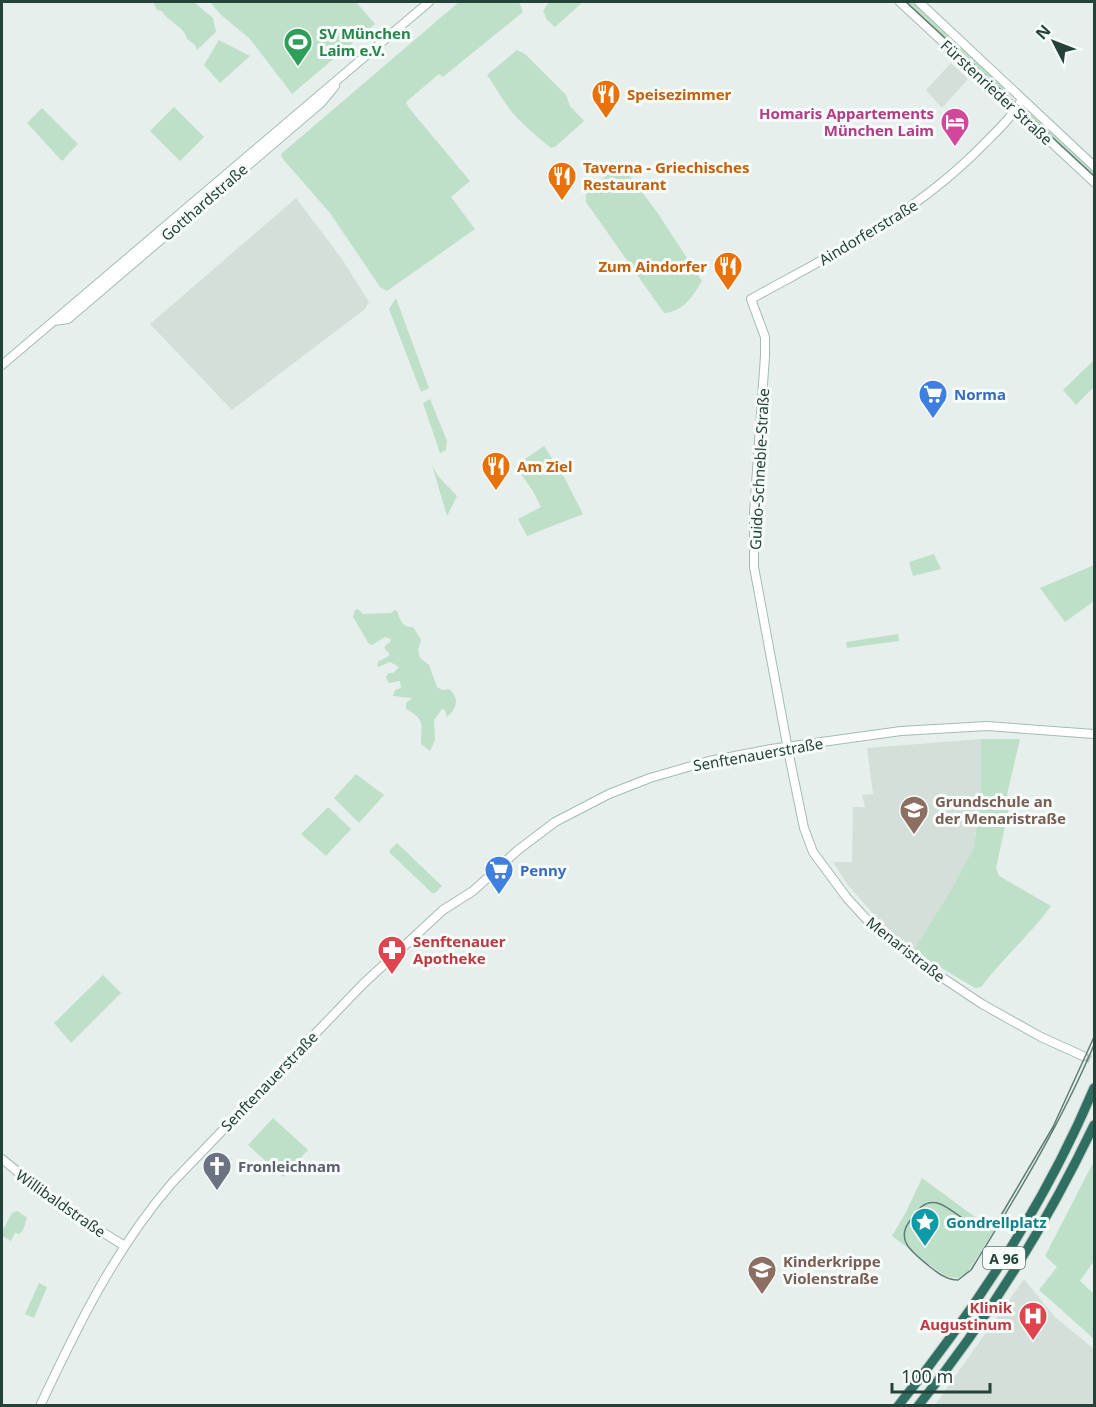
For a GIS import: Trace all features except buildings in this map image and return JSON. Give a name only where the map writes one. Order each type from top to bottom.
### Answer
[{"type":"highway","name":"A 96","points":[[898,1406],[966,1316],[1008,1251],[1064,1151],[1095,1088]]},
{"type":"highway","name":"A 96","points":[[918,1406],[981,1322],[1024,1258],[1095,1125]]},
{"type":"street","name":"Gotthardstraße","points":[[2,365],[53,321],[68,319],[108,285],[321,103],[348,72],[429,2]]},
{"type":"street","name":"Fürstenrieder Straße","points":[[900,2],[1095,182]]},
{"type":"street","name":"Fürstenrieder Straße","points":[[918,2],[1095,166]]},
{"type":"street","name":"Aindorferstraße","points":[[751,299],[877,230],[909,209],[963,166],[1017,110],[1022,99]]},
{"type":"street","name":"Guido-Schneble-Straße","points":[[751,299],[765,336],[754,513],[754,567],[787,746]]},
{"type":"street","name":"Senftenauerstraße","points":[[40,1406],[86,1311],[123,1245],[172,1183],[349,999],[443,910],[460,900],[555,822],[609,794],[650,778],[702,763],[787,746],[961,727],[987,726],[1095,734]]},
{"type":"street","name":"Menaristraße","points":[[787,746],[804,828],[813,852],[847,898],[869,922],[913,958],[972,998],[1041,1037],[1083,1056]]},
{"type":"street","name":"Willibaldstraße","points":[[2,1159],[56,1203],[123,1245]]},
{"type":"shaded area","points":[[951,63],[968,79],[942,108],[926,90]]},
{"type":"shaded area","points":[[296,198],[342,259],[369,302],[365,309],[232,410],[150,324]]},
{"type":"shaded area","name":"Grundschule an der Menaristraße","points":[[981,739],[981,790],[974,847],[913,951],[890,933],[847,884],[833,862],[852,862],[853,807],[865,807],[862,795],[873,794],[867,748]]},
{"type":"shaded area","name":"Klinik Augustinum","points":[[1024,1279],[1055,1317],[1094,1349],[1094,1405],[934,1406]]},
{"type":"green space","points":[[153,2],[194,2],[213,18],[216,32],[197,50],[183,31],[162,11],[157,10]]},
{"type":"green space","name":"SV München Laim e.V.","points":[[210,2],[356,2],[375,24],[292,94],[250,39],[220,14]]},
{"type":"green space","points":[[459,2],[519,2],[523,12],[443,77],[439,74],[406,102],[470,181],[451,197],[475,229],[387,291],[380,287],[330,213],[281,154]]},
{"type":"green space","points":[[549,2],[583,2],[555,27],[547,20],[543,11]]},
{"type":"green space","points":[[903,2],[915,2],[1005,88],[1001,92]]},
{"type":"green space","points":[[219,40],[250,56],[220,83],[204,65]]},
{"type":"green space","points":[[517,50],[525,54],[566,95],[570,106],[584,121],[555,147],[551,148],[527,128],[506,104],[487,75]]},
{"type":"green space","points":[[174,107],[204,137],[180,161],[150,131]]},
{"type":"green space","points":[[42,108],[78,144],[62,161],[27,123]]},
{"type":"green space","points":[[1031,108],[1094,168],[1094,180],[1026,113]]},
{"type":"green space","points":[[616,167],[623,167],[657,212],[702,281],[691,297],[677,310],[664,313],[586,202],[586,194]]},
{"type":"green space","points":[[396,298],[429,388],[421,392],[389,309]]},
{"type":"green space","points":[[1094,360],[1094,387],[1076,405],[1063,390]]},
{"type":"green space","points":[[430,399],[447,441],[446,450],[440,453],[423,403]]},
{"type":"green space","points":[[544,446],[564,477],[583,514],[527,536],[518,519],[541,507],[533,491],[515,466]]},
{"type":"green space","points":[[432,465],[438,476],[457,496],[447,516]]},
{"type":"green space","points":[[934,554],[941,569],[913,576],[909,562]]},
{"type":"green space","points":[[1094,565],[1094,601],[1065,622],[1040,588]]},
{"type":"green space","points":[[358,609],[363,614],[397,611],[402,622],[406,626],[413,627],[421,640],[418,650],[420,658],[429,665],[437,687],[443,690],[449,689],[455,696],[455,707],[450,714],[447,717],[445,710],[442,709],[434,720],[435,740],[430,751],[421,744],[420,720],[406,709],[406,703],[412,698],[393,696],[395,690],[401,688],[400,681],[389,683],[386,678],[388,673],[393,673],[399,667],[390,662],[378,667],[379,661],[389,656],[385,646],[391,639],[385,637],[372,645],[369,644],[353,617],[355,610]]},
{"type":"green space","points":[[898,634],[899,641],[847,648],[846,642]]},
{"type":"green space","points":[[981,739],[1020,739],[1007,795],[1011,798],[996,868],[999,876],[1051,906],[981,987],[975,988],[913,951],[974,847],[981,790]]},
{"type":"green space","points":[[356,774],[384,795],[359,823],[334,798]]},
{"type":"green space","points":[[328,807],[351,829],[326,856],[301,834]]},
{"type":"green space","points":[[397,843],[442,886],[435,893],[432,893],[390,853]]},
{"type":"green space","points":[[103,975],[121,993],[71,1043],[54,1023]]},
{"type":"green space","points":[[273,1118],[308,1150],[283,1177],[248,1145]]},
{"type":"green space","points":[[1094,1161],[1094,1261],[1080,1281],[1094,1294],[1094,1339],[1039,1290],[1057,1267],[1045,1256]]},
{"type":"green space","points":[[922,1178],[994,1231],[967,1273],[958,1278],[946,1277],[892,1236]]},
{"type":"green space","points":[[18,1211],[27,1218],[23,1230],[19,1234],[15,1233],[11,1241],[2,1236],[2,1227],[4,1228],[12,1213]]},
{"type":"green space","points":[[39,1283],[47,1287],[34,1318],[25,1314]]},
{"type":"tunnel","points":[[1083,1056],[1094,1061]]},
{"type":"tram line","points":[[906,2],[1094,176]]},
{"type":"tram line","points":[[1094,1037],[1053,1127],[1000,1217],[988,1224],[978,1225],[940,1204],[931,1203],[921,1207],[909,1222],[905,1229],[905,1242],[918,1257],[939,1274],[958,1280],[971,1270],[1052,1132],[1094,1045]]},
{"type":"place","name":"SV München Laim e.V.","points":[[298,68]]},
{"type":"place","name":"Speisezimmer","points":[[606,120]]},
{"type":"place","name":"Homaris Appartements München Laim","points":[[955,148]]},
{"type":"place","name":"Taverna - Griechisches Restaurant","points":[[562,202]]},
{"type":"place","name":"Zum Aindorfer","points":[[728,292]]},
{"type":"place","name":"Norma","points":[[933,420]]},
{"type":"place","name":"Am Ziel","points":[[496,492]]},
{"type":"place","name":"Grundschule an der Menaristraße","points":[[914,836]]},
{"type":"place","name":"Penny","points":[[499,896]]},
{"type":"place","name":"Senftenauer Apotheke","points":[[392,976]]},
{"type":"place","name":"Fronleichnam","points":[[217,1192]]},
{"type":"place","name":"Gondrellplatz","points":[[925,1248]]},
{"type":"place","name":"Kinderkrippe Violenstraße","points":[[762,1296]]},
{"type":"place","name":"Klinik Augustinum","points":[[1033,1342]]}]
